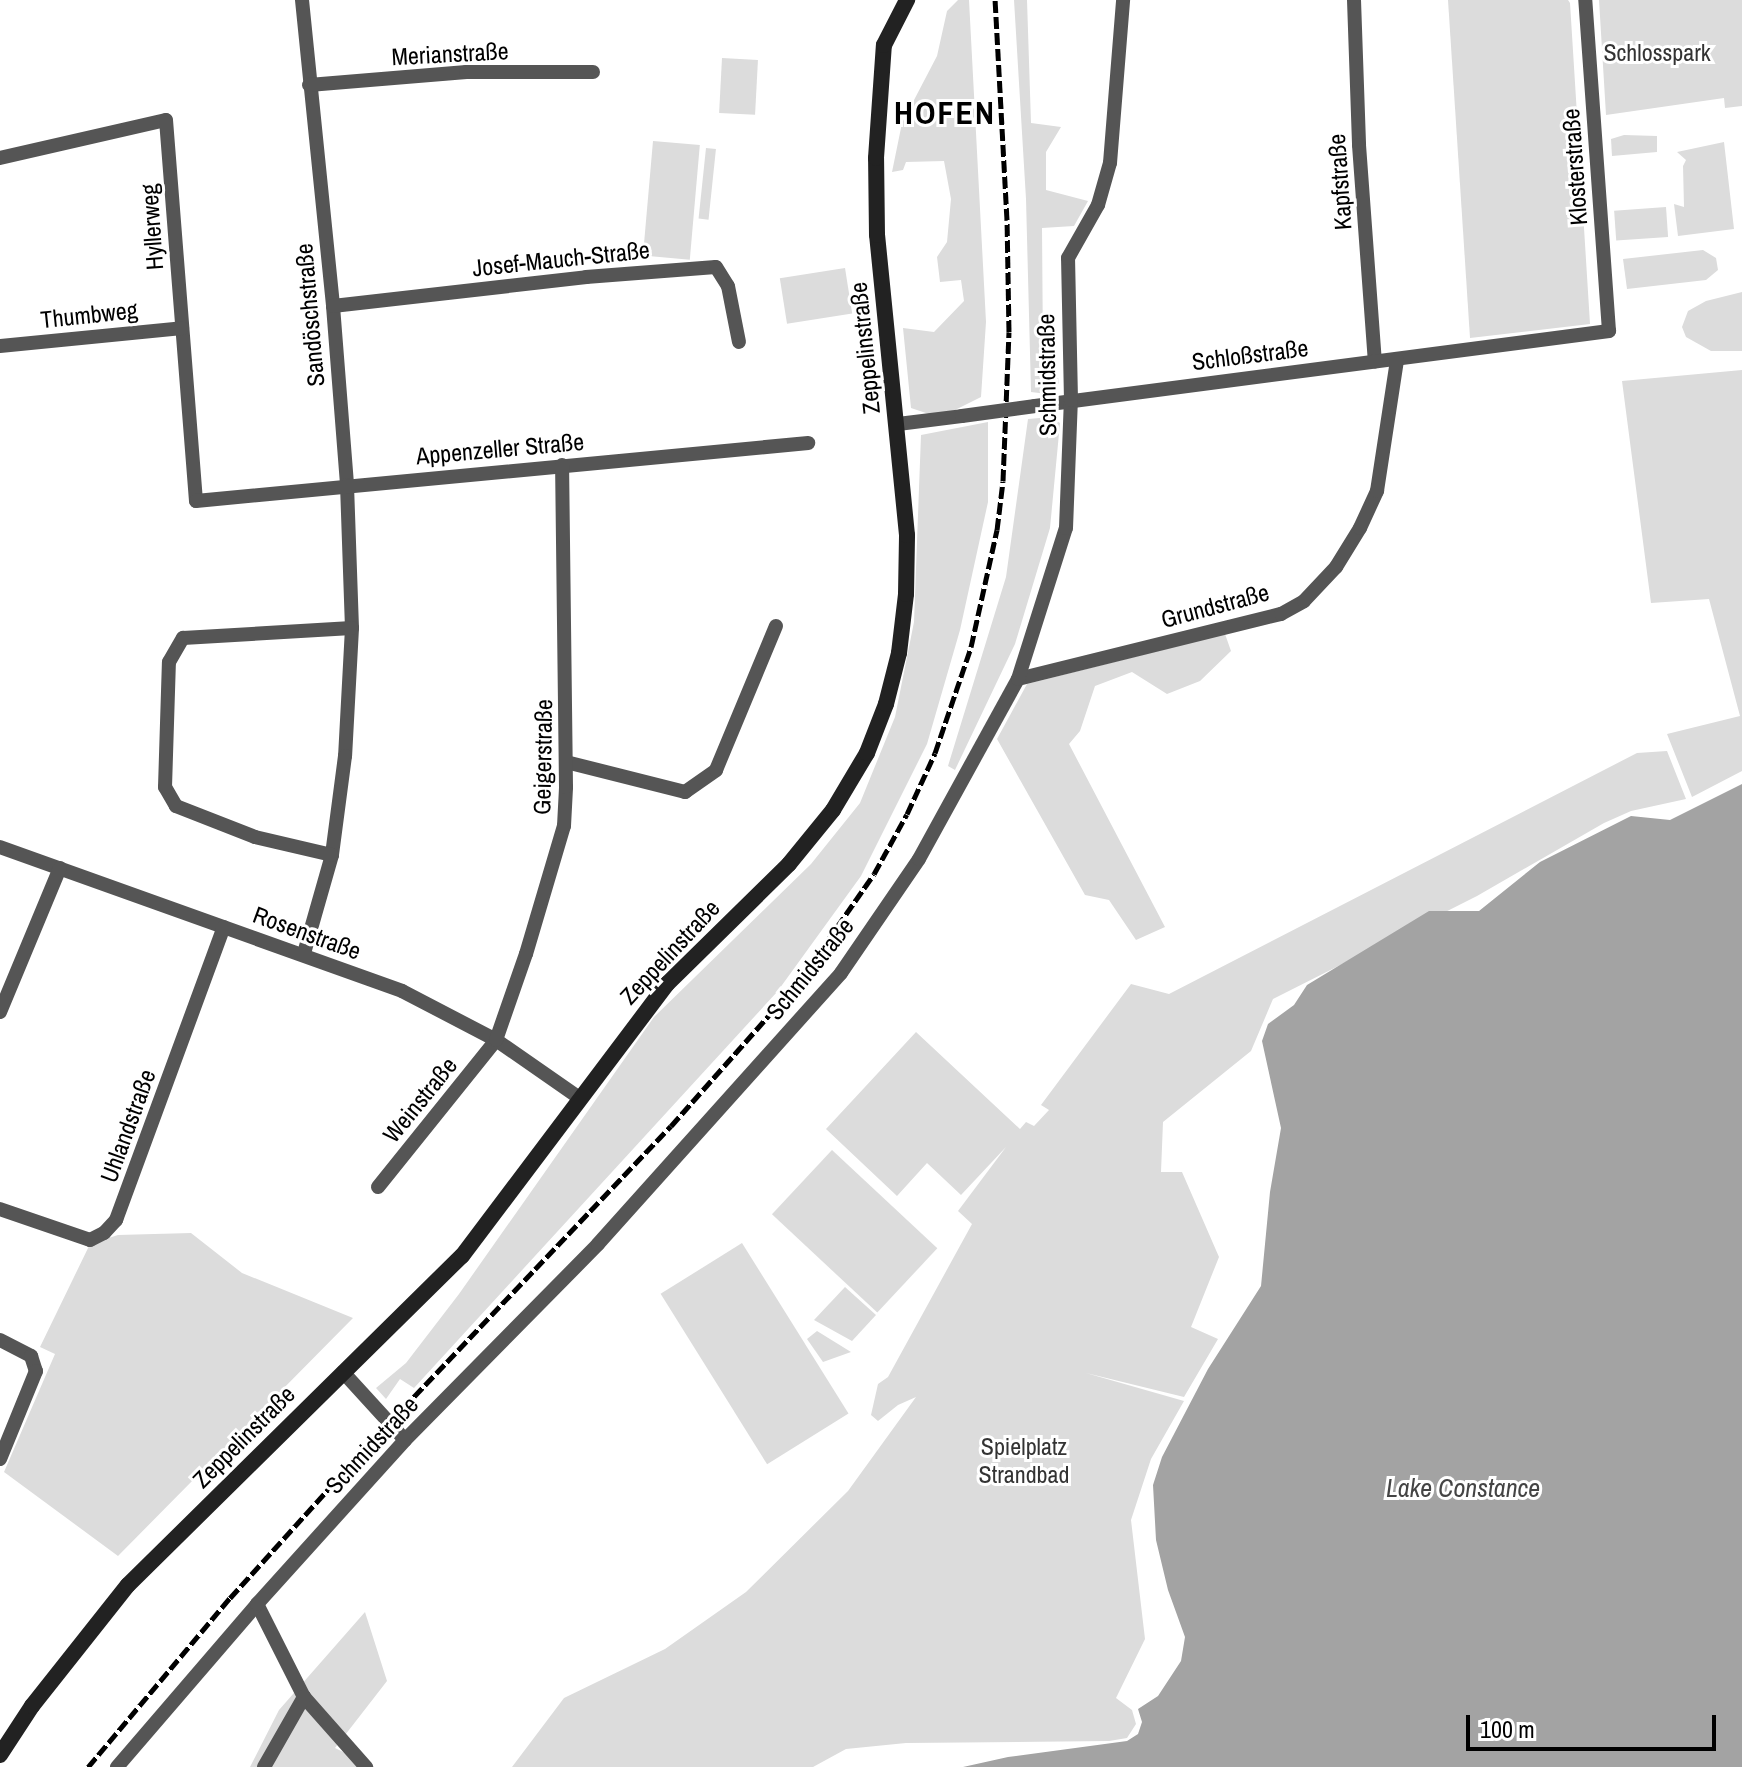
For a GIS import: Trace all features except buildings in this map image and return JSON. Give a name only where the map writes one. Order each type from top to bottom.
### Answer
[{"type":"main road","name":"Zeppelinstraße","points":[[0,1755],[32,1706],[128,1585],[462,1256],[667,984],[789,864],[833,810],[867,753],[896,665],[906,594],[907,535],[877,235],[876,158],[884,45],[907,0]]},
{"type":"street","name":"Sandöschstraße","points":[[302,0],[333,306],[347,485],[352,628],[345,756],[332,855],[304,953]]},
{"type":"street","name":"Schmidstraße","points":[[117,1767],[257,1604],[405,1440],[598,1244],[841,973],[919,859],[1018,679],[1066,528],[1071,400],[1068,258],[1098,205],[1110,163],[1123,0]]},
{"type":"street","name":"Kapfstraße","points":[[1354,0],[1359,145],[1375,361]]},
{"type":"street","name":"Klosterstraße","points":[[1585,0],[1609,331]]},
{"type":"street","name":"Merianstraße","points":[[309,85],[466,72],[593,72]]},
{"type":"street","name":"Hyllerweg","points":[[0,158],[166,120],[196,501]]},
{"type":"street","name":"Josef-Mauch-Straße","points":[[333,306],[586,277],[716,267],[728,286],[739,342]]},
{"type":"street","name":"Thumbweg","points":[[0,346],[182,328]]},
{"type":"street","name":"Schloßstraße","points":[[898,424],[1609,331]]},
{"type":"street","name":"Grundstraße","points":[[1018,679],[1281,614],[1304,601],[1336,567],[1360,528],[1377,491],[1397,360]]},
{"type":"street","name":"Appenzeller Straße","points":[[196,501],[808,443]]},
{"type":"street","name":"Geigerstraße","points":[[496,1040],[526,954],[564,826],[562,465]]},
{"type":"street","points":[[566,762],[685,792],[716,770],[776,626]]},
{"type":"street","points":[[332,855],[255,837],[176,806],[165,787],[169,662],[183,638],[352,628]]},
{"type":"street","name":"Rosenstraße","points":[[0,847],[304,953],[402,991],[496,1040],[581,1099]]},
{"type":"street","points":[[0,1012],[60,868]]},
{"type":"street","name":"Uhlandstraße","points":[[0,1209],[90,1240],[104,1233],[116,1220],[224,927]]},
{"type":"street","name":"Weinstraße","points":[[378,1187],[496,1040]]},
{"type":"street","points":[[0,1340],[31,1356],[36,1371],[0,1459]]},
{"type":"street","points":[[343,1372],[405,1440]]},
{"type":"street","points":[[257,1604],[304,1697],[366,1767]]},
{"type":"street","points":[[264,1767],[304,1697]]},
{"type":"green space","points":[[958,0],[969,0],[986,322],[981,397],[953,411],[929,414],[911,408],[903,328],[934,332],[964,301],[961,280],[940,282],[937,257],[947,242],[951,199],[944,161],[906,162],[903,170],[892,172],[902,123],[937,56],[947,11]]},
{"type":"green space","points":[[1014,0],[1027,0],[1031,123],[1061,127],[1046,152],[1046,190],[1088,201],[1074,226],[1042,228],[1043,353],[1054,354],[1059,383],[1047,394],[1031,392],[1026,199]]},
{"type":"green space","points":[[1448,0],[1568,0],[1570,3],[1590,324],[1470,338]]},
{"type":"green space","name":"Schlosspark","points":[[1599,0],[1742,0],[1742,106],[1725,108],[1724,98],[1606,115]]},
{"type":"green space","points":[[722,58],[758,60],[755,115],[719,113]]},
{"type":"green space","points":[[1624,135],[1657,136],[1657,152],[1612,156],[1611,139]]},
{"type":"green space","points":[[653,141],[700,145],[690,260],[643,256]]},
{"type":"green space","points":[[1724,142],[1734,229],[1678,236],[1674,204],[1684,207],[1683,166],[1686,160],[1677,152]]},
{"type":"green space","points":[[706,148],[716,149],[709,220],[699,219]]},
{"type":"green space","points":[[1666,207],[1668,237],[1616,241],[1614,211]]},
{"type":"green space","points":[[1703,250],[1716,258],[1718,270],[1706,280],[1627,289],[1623,259]]},
{"type":"green space","points":[[845,268],[852,313],[787,324],[780,278]]},
{"type":"green space","points":[[1742,292],[1742,351],[1711,351],[1686,337],[1682,327],[1688,311],[1706,301]]},
{"type":"green space","points":[[1742,370],[1742,771],[1692,797],[1667,734],[1740,716],[1709,599],[1651,603],[1622,381]]},
{"type":"green space","points":[[1051,417],[1060,423],[1050,528],[1015,644],[955,770],[948,766],[1006,577],[1028,419]]},
{"type":"green space","points":[[988,422],[988,502],[960,630],[927,744],[861,876],[777,992],[414,1388],[400,1379],[386,1399],[376,1388],[406,1363],[459,1294],[654,1017],[811,864],[860,803],[895,717],[914,622],[921,435]]},
{"type":"green space","points":[[1225,634],[1231,651],[1200,681],[1167,694],[1132,672],[1095,686],[1080,731],[1069,744],[1165,927],[1136,940],[1109,900],[1085,895],[997,739],[1027,684]]},
{"type":"green space","name":"Spielplatz Strandbad","points":[[1667,751],[1686,799],[1631,811],[1604,823],[1477,896],[1273,999],[1251,1051],[1163,1122],[1161,1172],[1182,1172],[1219,1257],[1191,1327],[1218,1339],[1184,1397],[1086,1373],[1184,1401],[1151,1459],[1131,1520],[1145,1639],[1116,1698],[1132,1710],[1136,1724],[1127,1738],[1109,1741],[906,1743],[846,1749],[813,1767],[512,1767],[564,1698],[665,1649],[746,1592],[848,1491],[916,1397],[898,1405],[878,1421],[871,1415],[878,1384],[888,1377],[972,1224],[958,1211],[1006,1147],[961,1195],[927,1163],[897,1196],[826,1129],[916,1032],[1020,1129],[1026,1122],[1034,1126],[1049,1110],[1041,1105],[1131,984],[1169,994],[1637,753]]},
{"type":"green space","points":[[832,1150],[937,1248],[877,1313],[772,1214]]},
{"type":"green space","points":[[191,1233],[242,1273],[353,1318],[118,1556],[4,1472],[55,1354],[40,1347],[90,1244],[118,1235]]},
{"type":"green space","points":[[742,1243],[849,1413],[767,1464],[661,1294]]},
{"type":"green space","points":[[845,1287],[876,1315],[852,1341],[814,1320]]},
{"type":"green space","points":[[817,1331],[851,1352],[823,1362],[807,1339]]},
{"type":"green space","points":[[365,1612],[387,1681],[335,1748],[374,1767],[250,1767],[279,1710]]},
{"type":"water","name":"Lake Constance","points":[[1742,784],[1742,1767],[963,1767],[1008,1757],[1127,1741],[1138,1734],[1142,1722],[1138,1709],[1158,1696],[1181,1661],[1185,1637],[1168,1590],[1156,1540],[1153,1485],[1162,1457],[1208,1369],[1261,1286],[1270,1192],[1281,1128],[1262,1041],[1268,1024],[1294,1005],[1307,985],[1429,911],[1479,911],[1540,862],[1631,816],[1670,820]]},
{"type":"railway","points":[[88,1767],[230,1598],[370,1443],[671,1126],[800,980],[874,874],[907,814],[935,753],[971,647],[997,530],[1003,481],[1009,332],[1007,220],[995,0]]},
{"type":"district","name":"HOFEN","points":[[945,113]]}]
